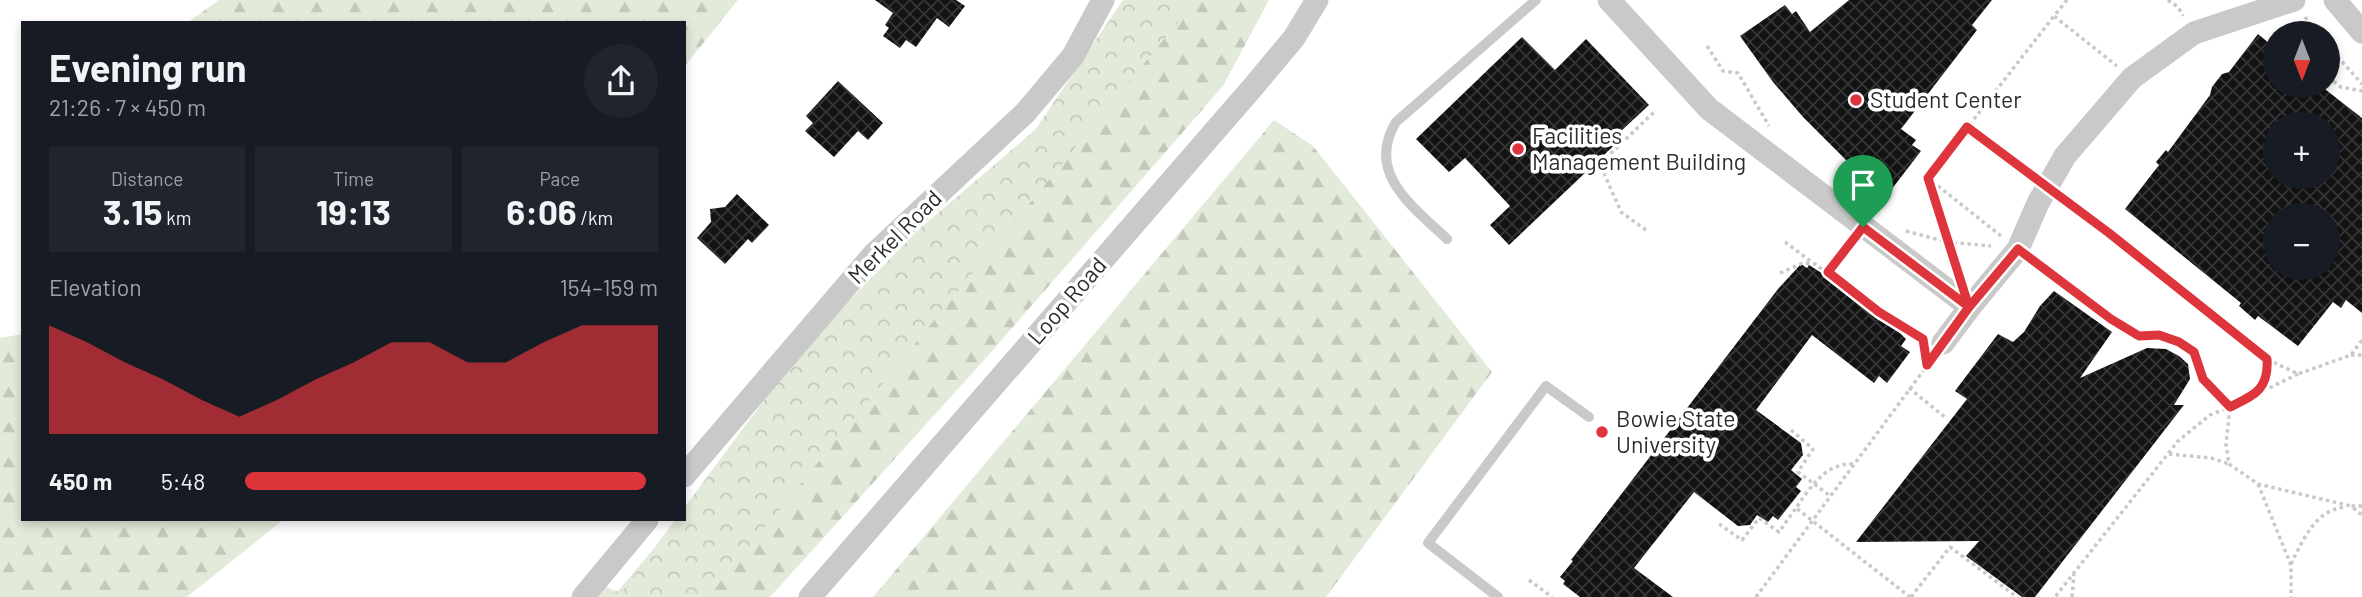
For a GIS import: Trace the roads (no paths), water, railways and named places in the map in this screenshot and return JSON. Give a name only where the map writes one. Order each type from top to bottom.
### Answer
[{"type":"street","name":"Merkel Road","points":[[686,474],[873,255],[1026,112],[1073,56],[1103,0]]},
{"type":"street","name":"Loop Road","points":[[810,597],[1253,88],[1294,38],[1317,0]]},
{"type":"street","points":[[1609,0],[1709,109],[1969,307]]},
{"type":"street","points":[[1932,350],[2018,249],[2065,156],[2132,78],[2194,33],[2294,0]]},
{"type":"street","points":[[2335,0],[2362,32]]},
{"type":"street","points":[[583,597],[646,521]]},
{"type":"lane","points":[[1447,239],[1406,201],[1393,182],[1385,151],[1388,135],[1396,122],[1536,0]]},
{"type":"lane","points":[[1498,597],[1428,543],[1546,386],[1589,417]]},
{"type":"place","name":"Student Center","points":[[1856,100]]},
{"type":"place","name":"Facilities Management Building","points":[[1518,149]]},
{"type":"place","name":"Bowie State University","points":[[1602,432]]}]
